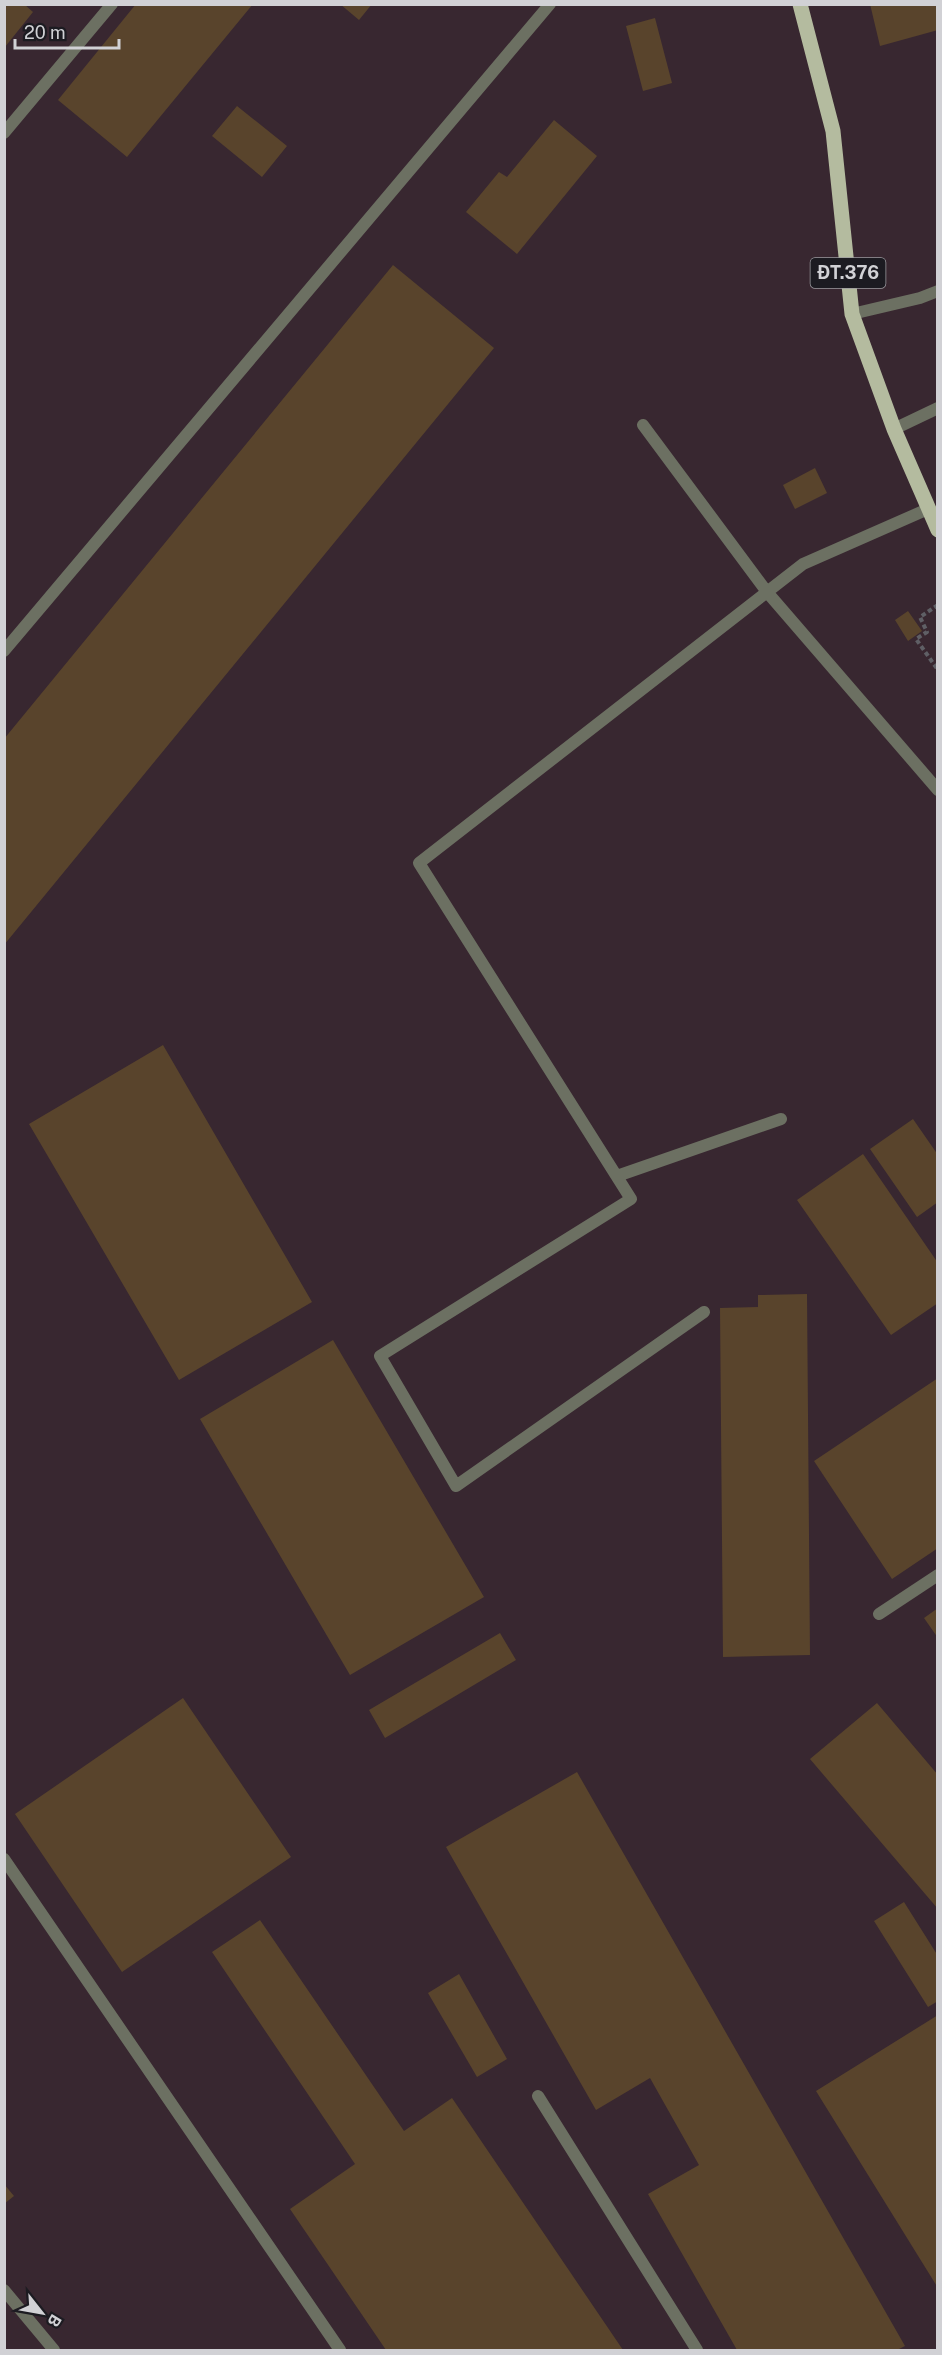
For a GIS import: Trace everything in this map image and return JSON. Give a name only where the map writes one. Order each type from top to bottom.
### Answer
[{"type":"main road","name":"ĐT.376","points":[[800,4],[833,131],[852,314],[894,429],[938,530]]},
{"type":"lane","points":[[4,133],[112,4]]},
{"type":"lane","points":[[4,651],[550,4]]},
{"type":"lane","points":[[852,314],[921,298],[938,291]]},
{"type":"lane","points":[[894,429],[938,408]]},
{"type":"lane","points":[[643,425],[767,592],[938,790]]},
{"type":"lane","points":[[704,1312],[456,1486],[380,1356],[631,1199],[419,863],[803,564],[928,508]]},
{"type":"lane","points":[[617,1176],[781,1119]]},
{"type":"lane","points":[[879,1614],[938,1575]]},
{"type":"lane","points":[[4,1859],[340,2350]]},
{"type":"lane","points":[[538,2096],[697,2350]]},
{"type":"lane","points":[[4,2290],[54,2350]]},
{"type":"path","points":[[938,605],[920,617],[927,632],[916,639],[938,670]]},
{"type":"shaded area","points":[[5,5],[937,5],[937,2350],[5,2350]]},
{"type":"building","points":[[136,4],[253,4],[127,157],[58,100]]},
{"type":"building","points":[[340,4],[372,4],[359,20]]},
{"type":"building","points":[[870,4],[938,4],[938,30],[880,46]]},
{"type":"building","points":[[5,5],[25,5],[33,12],[5,47]]},
{"type":"building","points":[[655,18],[672,83],[643,91],[626,26]]},
{"type":"building","points":[[237,106],[287,146],[262,177],[212,136]]},
{"type":"building","points":[[554,120],[597,156],[517,254],[466,212],[499,172],[507,177]]},
{"type":"building","points":[[393,265],[494,348],[4,945],[4,739]]},
{"type":"building","points":[[815,468],[827,493],[795,509],[783,485]]},
{"type":"building","points":[[908,611],[922,631],[908,641],[895,620]]},
{"type":"building","points":[[163,1045],[312,1302],[179,1380],[29,1124]]},
{"type":"building","points":[[913,1119],[938,1155],[938,1202],[917,1217],[870,1149]]},
{"type":"building","points":[[863,1154],[938,1263],[938,1303],[891,1335],[797,1200]]},
{"type":"building","points":[[807,1294],[810,1655],[723,1657],[720,1308],[758,1307],[758,1295]]},
{"type":"building","points":[[333,1340],[484,1597],[350,1675],[200,1419]]},
{"type":"building","points":[[938,1378],[938,1548],[892,1579],[814,1461]]},
{"type":"building","points":[[938,1608],[938,1638],[924,1618]]},
{"type":"building","points":[[500,1633],[516,1660],[385,1738],[369,1710]]},
{"type":"building","points":[[183,1698],[291,1857],[122,1972],[15,1814]]},
{"type":"building","points":[[877,1703],[938,1775],[938,1909],[810,1759]]},
{"type":"building","points":[[577,1772],[905,2346],[897,2350],[737,2350],[648,2194],[699,2165],[650,2078],[596,2110],[446,1847]]},
{"type":"building","points":[[904,1902],[938,1956],[938,2001],[928,2007],[874,1921]]},
{"type":"building","points":[[260,1920],[404,2131],[452,2098],[623,2350],[386,2350],[290,2209],[355,2164],[212,1952]]},
{"type":"building","points":[[459,1974],[507,2059],[477,2077],[428,1993]]},
{"type":"building","points":[[938,2015],[938,2288],[816,2091]]},
{"type":"building","points":[[4,2184],[14,2196],[4,2204]]}]
